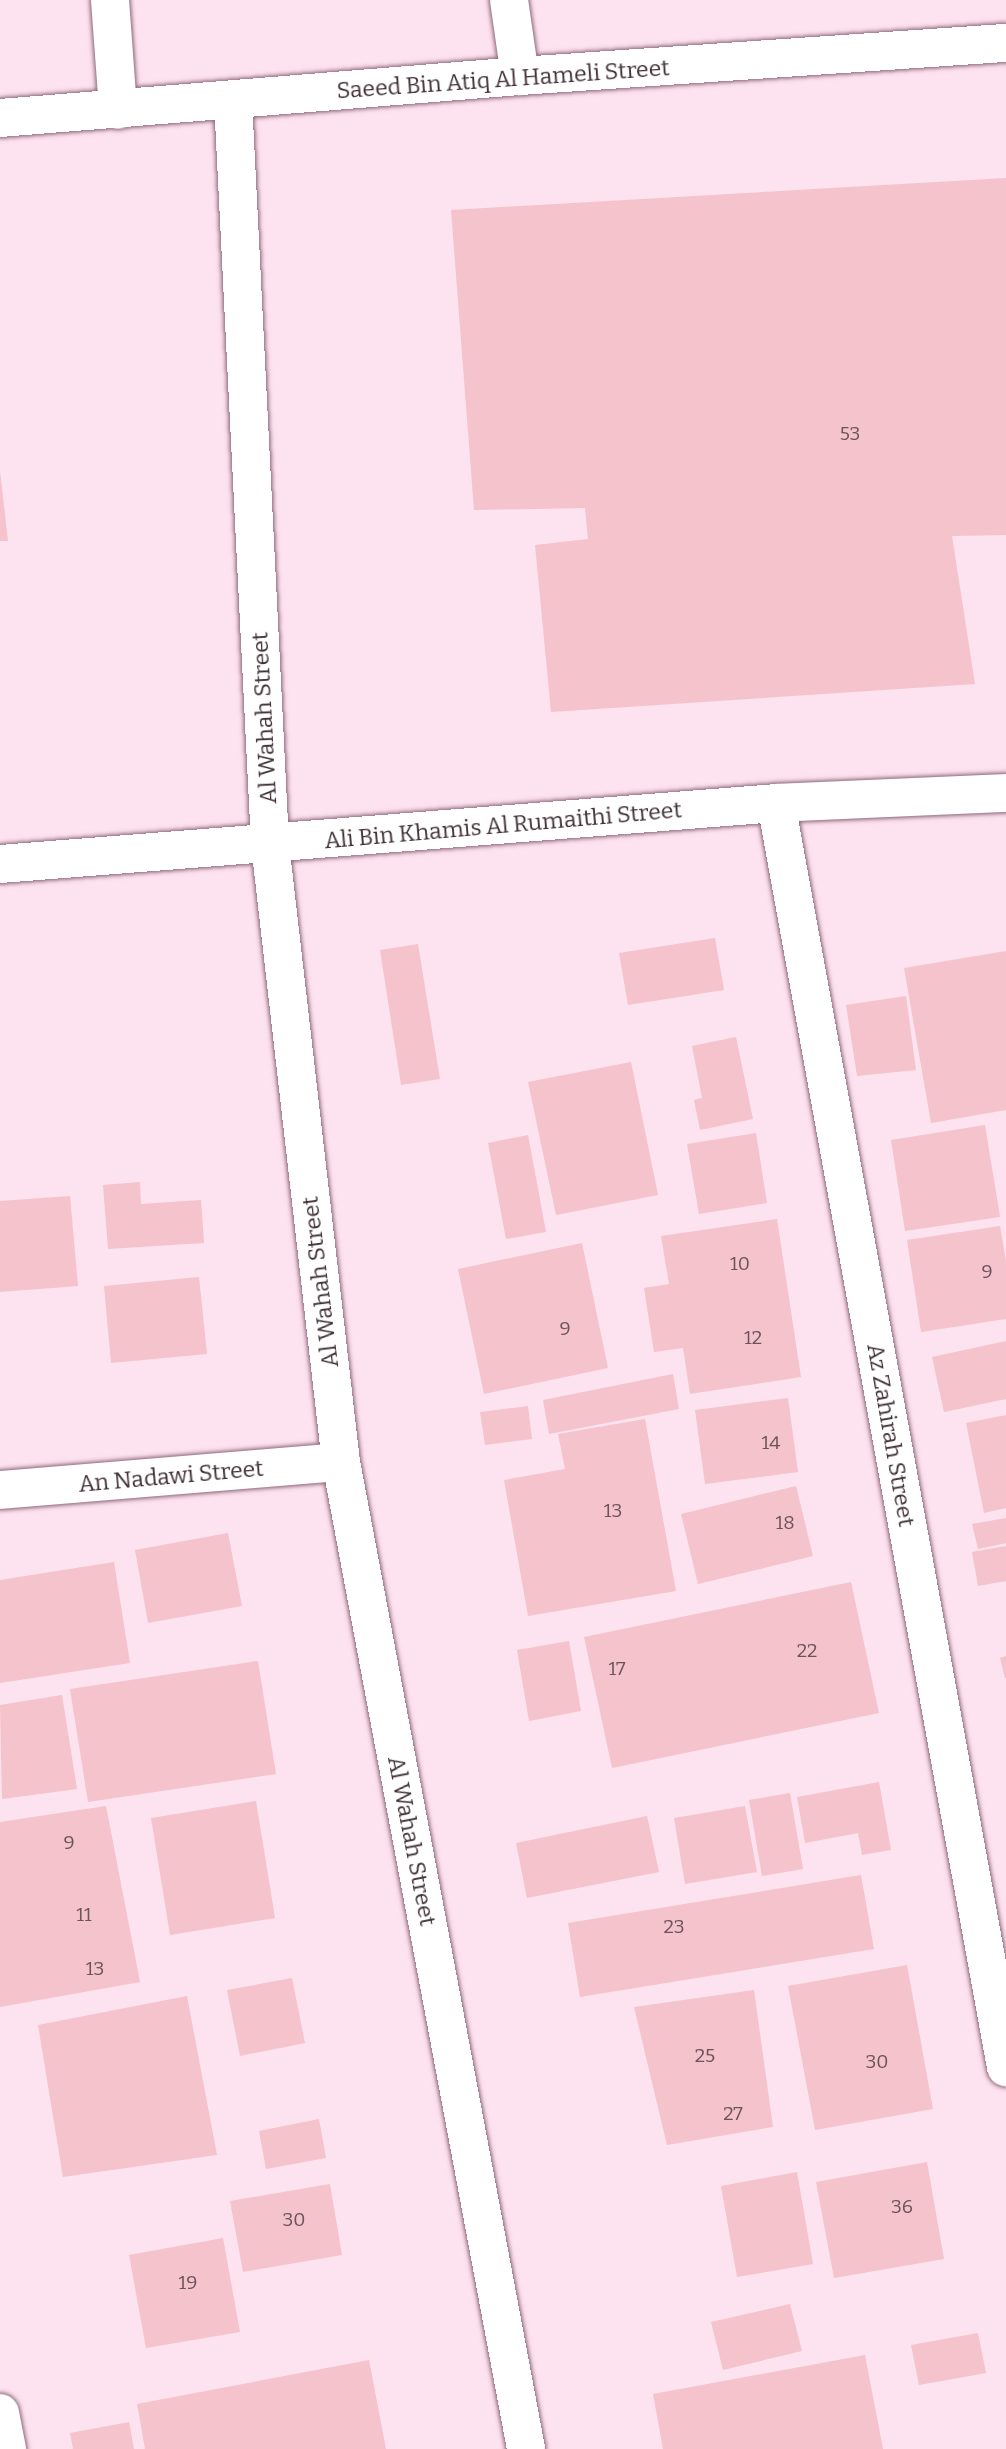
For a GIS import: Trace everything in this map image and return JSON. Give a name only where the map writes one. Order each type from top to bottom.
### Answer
[{"type":"street","points":[[110,0],[118,110]]},
{"type":"street","points":[[509,0],[520,76]]},
{"type":"street","name":"Saeed Bin Atiq Al Hameli Street","points":[[0,118],[520,76],[1006,43]]},
{"type":"street","name":"Al Wahah Street","points":[[233,100],[270,844],[341,1462],[526,2449]]},
{"type":"street","name":"Ali Bin Khamis Al Rumaithi Street","points":[[0,864],[776,803],[1006,793]]},
{"type":"street","name":"Az Zahirah Street","points":[[776,803],[1006,2067]]},
{"type":"street","name":"An Nadawi Street","points":[[0,1490],[341,1462]]},
{"type":"street","points":[[0,2413],[6,2449]]},
{"type":"building","points":[[1006,178],[1006,535],[952,536],[975,684],[551,712],[535,545],[588,539],[585,508],[474,510],[451,210]]},
{"type":"building","points":[[0,471],[8,541],[0,541]]},
{"type":"building","points":[[715,938],[724,990],[628,1005],[619,953]]},
{"type":"building","points":[[418,944],[440,1079],[401,1085],[380,950]]},
{"type":"building","points":[[1006,951],[1006,1110],[931,1123],[904,968]]},
{"type":"building","points":[[906,996],[916,1070],[857,1076],[846,1005]]},
{"type":"building","points":[[736,1037],[753,1119],[700,1130],[694,1100],[702,1098],[692,1046]]},
{"type":"building","points":[[631,1062],[658,1195],[556,1215],[528,1082]]},
{"type":"building","points":[[985,1125],[1000,1217],[905,1231],[891,1140]]},
{"type":"building","points":[[756,1133],[767,1203],[699,1214],[687,1144]]},
{"type":"building","points":[[528,1135],[546,1232],[506,1239],[488,1143]]},
{"type":"building","points":[[140,1182],[141,1204],[201,1200],[204,1243],[108,1249],[103,1185]]},
{"type":"building","points":[[70,1196],[78,1286],[0,1292],[0,1201]]},
{"type":"building","points":[[777,1219],[801,1377],[690,1394],[683,1348],[654,1352],[644,1288],[669,1284],[661,1236]]},
{"type":"building","points":[[1000,1226],[1006,1261],[1006,1319],[921,1332],[907,1240]]},
{"type":"building","points":[[582,1243],[608,1368],[484,1394],[458,1269]]},
{"type":"building","points":[[199,1277],[207,1354],[111,1363],[104,1286]]},
{"type":"building","points":[[1006,1341],[1006,1399],[944,1412],[932,1357]]},
{"type":"building","points":[[673,1374],[679,1409],[549,1434],[543,1400]]},
{"type":"building","points":[[788,1398],[798,1472],[705,1484],[695,1410]]},
{"type":"building","points":[[528,1406],[532,1439],[485,1445],[480,1412]]},
{"type":"building","points":[[1006,1415],[1006,1508],[984,1513],[966,1423]]},
{"type":"building","points":[[645,1419],[676,1591],[528,1616],[504,1480],[565,1469],[558,1434]]},
{"type":"building","points":[[796,1486],[813,1556],[698,1584],[681,1514]]},
{"type":"building","points":[[1006,1518],[1006,1543],[978,1549],[972,1524]]},
{"type":"building","points":[[228,1533],[242,1606],[148,1623],[135,1550]]},
{"type":"building","points":[[1006,1546],[1006,1581],[978,1586],[972,1552]]},
{"type":"building","points":[[114,1562],[130,1663],[0,1683],[0,1580]]},
{"type":"building","points":[[851,1582],[879,1713],[612,1768],[584,1637]]},
{"type":"building","points":[[569,1641],[581,1711],[529,1721],[517,1650]]},
{"type":"building","points":[[1006,1656],[1006,1678],[1005,1678],[1000,1658]]},
{"type":"building","points":[[258,1661],[276,1774],[88,1802],[70,1689]]},
{"type":"building","points":[[62,1695],[77,1789],[2,1799],[0,1705]]},
{"type":"building","points":[[879,1782],[891,1850],[862,1855],[858,1833],[805,1843],[797,1797]]},
{"type":"building","points":[[790,1793],[803,1869],[762,1876],[749,1800]]},
{"type":"building","points":[[256,1801],[275,1918],[170,1935],[151,1818]]},
{"type":"building","points":[[106,1806],[140,1982],[0,2007],[0,1822]]},
{"type":"building","points":[[745,1806],[757,1872],[685,1884],[674,1818]]},
{"type":"building","points":[[647,1816],[659,1872],[527,1898],[516,1843]]},
{"type":"building","points":[[861,1875],[874,1949],[580,1997],[568,1923]]},
{"type":"building","points":[[907,1965],[933,2109],[815,2130],[788,1986]]},
{"type":"building","points":[[292,1978],[305,2043],[240,2056],[227,1990]]},
{"type":"building","points":[[754,1990],[773,2127],[667,2145],[634,2007]]},
{"type":"building","points":[[187,1996],[217,2155],[63,2177],[38,2025]]},
{"type":"building","points":[[319,2119],[326,2158],[266,2169],[259,2131]]},
{"type":"building","points":[[927,2162],[944,2259],[834,2278],[816,2182]]},
{"type":"building","points":[[797,2172],[813,2264],[737,2277],[721,2186]]},
{"type":"building","points":[[330,2184],[342,2255],[243,2272],[230,2201]]},
{"type":"building","points":[[223,2238],[240,2332],[146,2348],[129,2255]]},
{"type":"building","points":[[790,2304],[802,2351],[723,2370],[711,2322]]},
{"type":"building","points":[[978,2333],[986,2373],[919,2385],[911,2345]]},
{"type":"building","points":[[865,2355],[883,2449],[663,2449],[653,2394]]},
{"type":"building","points":[[369,2360],[386,2449],[145,2449],[137,2404]]},
{"type":"building","points":[[129,2422],[134,2449],[73,2449],[70,2433]]}]
